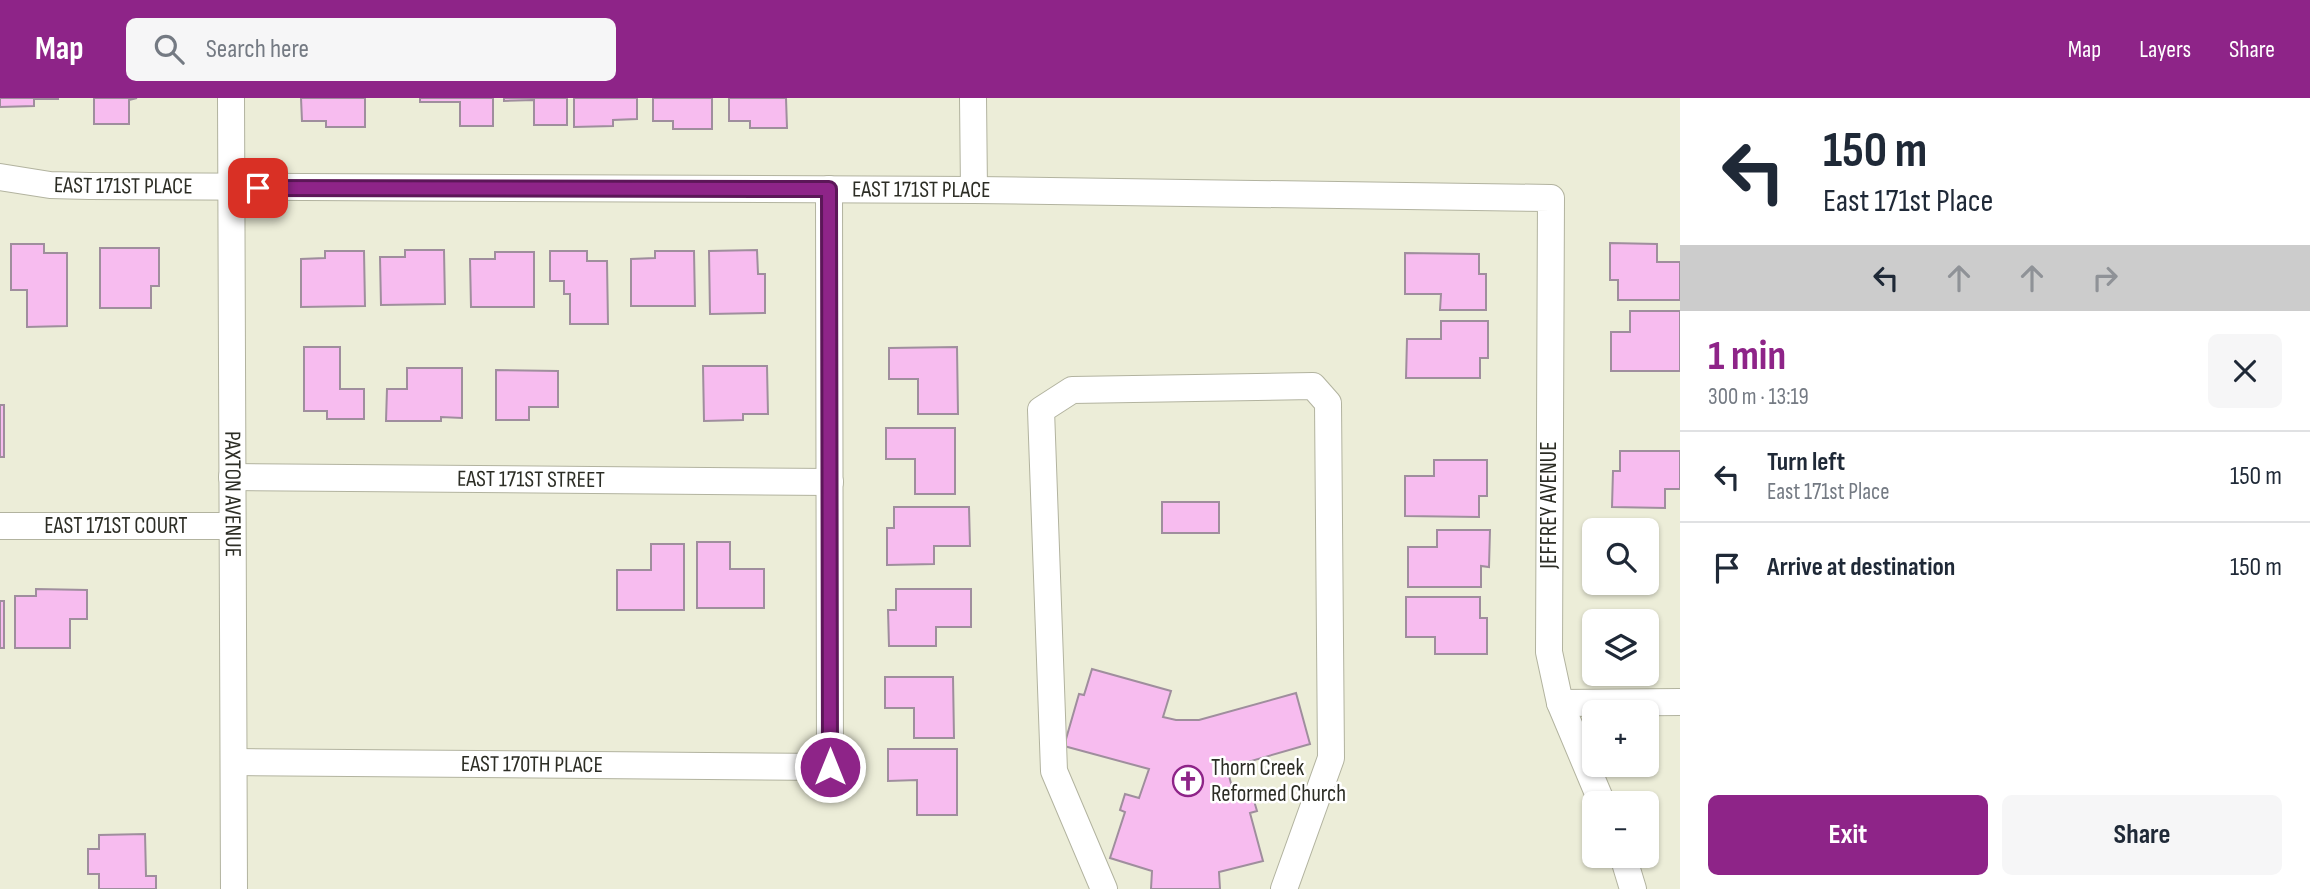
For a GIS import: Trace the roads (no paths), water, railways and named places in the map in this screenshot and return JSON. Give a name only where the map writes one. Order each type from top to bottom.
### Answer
[{"type":"street","name":"PAXTON AVENUE","points":[[231,98],[234,889]]},
{"type":"street","points":[[974,98],[974,190]]},
{"type":"street","name":"EAST 171ST PLACE","points":[[0,177],[50,185],[231,188],[974,190],[1551,198]]},
{"type":"street","points":[[829,189],[830,482]]},
{"type":"street","name":"JEFFREY AVENUE","points":[[1551,198],[1549,652],[1560,703],[1597,791]]},
{"type":"street","points":[[1104,889],[1054,771],[1041,410],[1072,390],[1313,386],[1328,403],[1331,758],[1284,889]]},
{"type":"street","name":"EAST 171ST STREET","points":[[232,477],[830,482]]},
{"type":"street","name":"EAST 170TH PLACE","points":[[234,762],[830,767],[830,482]]},
{"type":"street","name":"EAST 171ST COURT","points":[[0,526],[232,526]]},
{"type":"street","points":[[1560,703],[1680,702]]},
{"type":"street","points":[[1627,868],[1633,889]]},
{"type":"place","name":"Thorn Creek Reformed Church","points":[[1188,781]]}]
